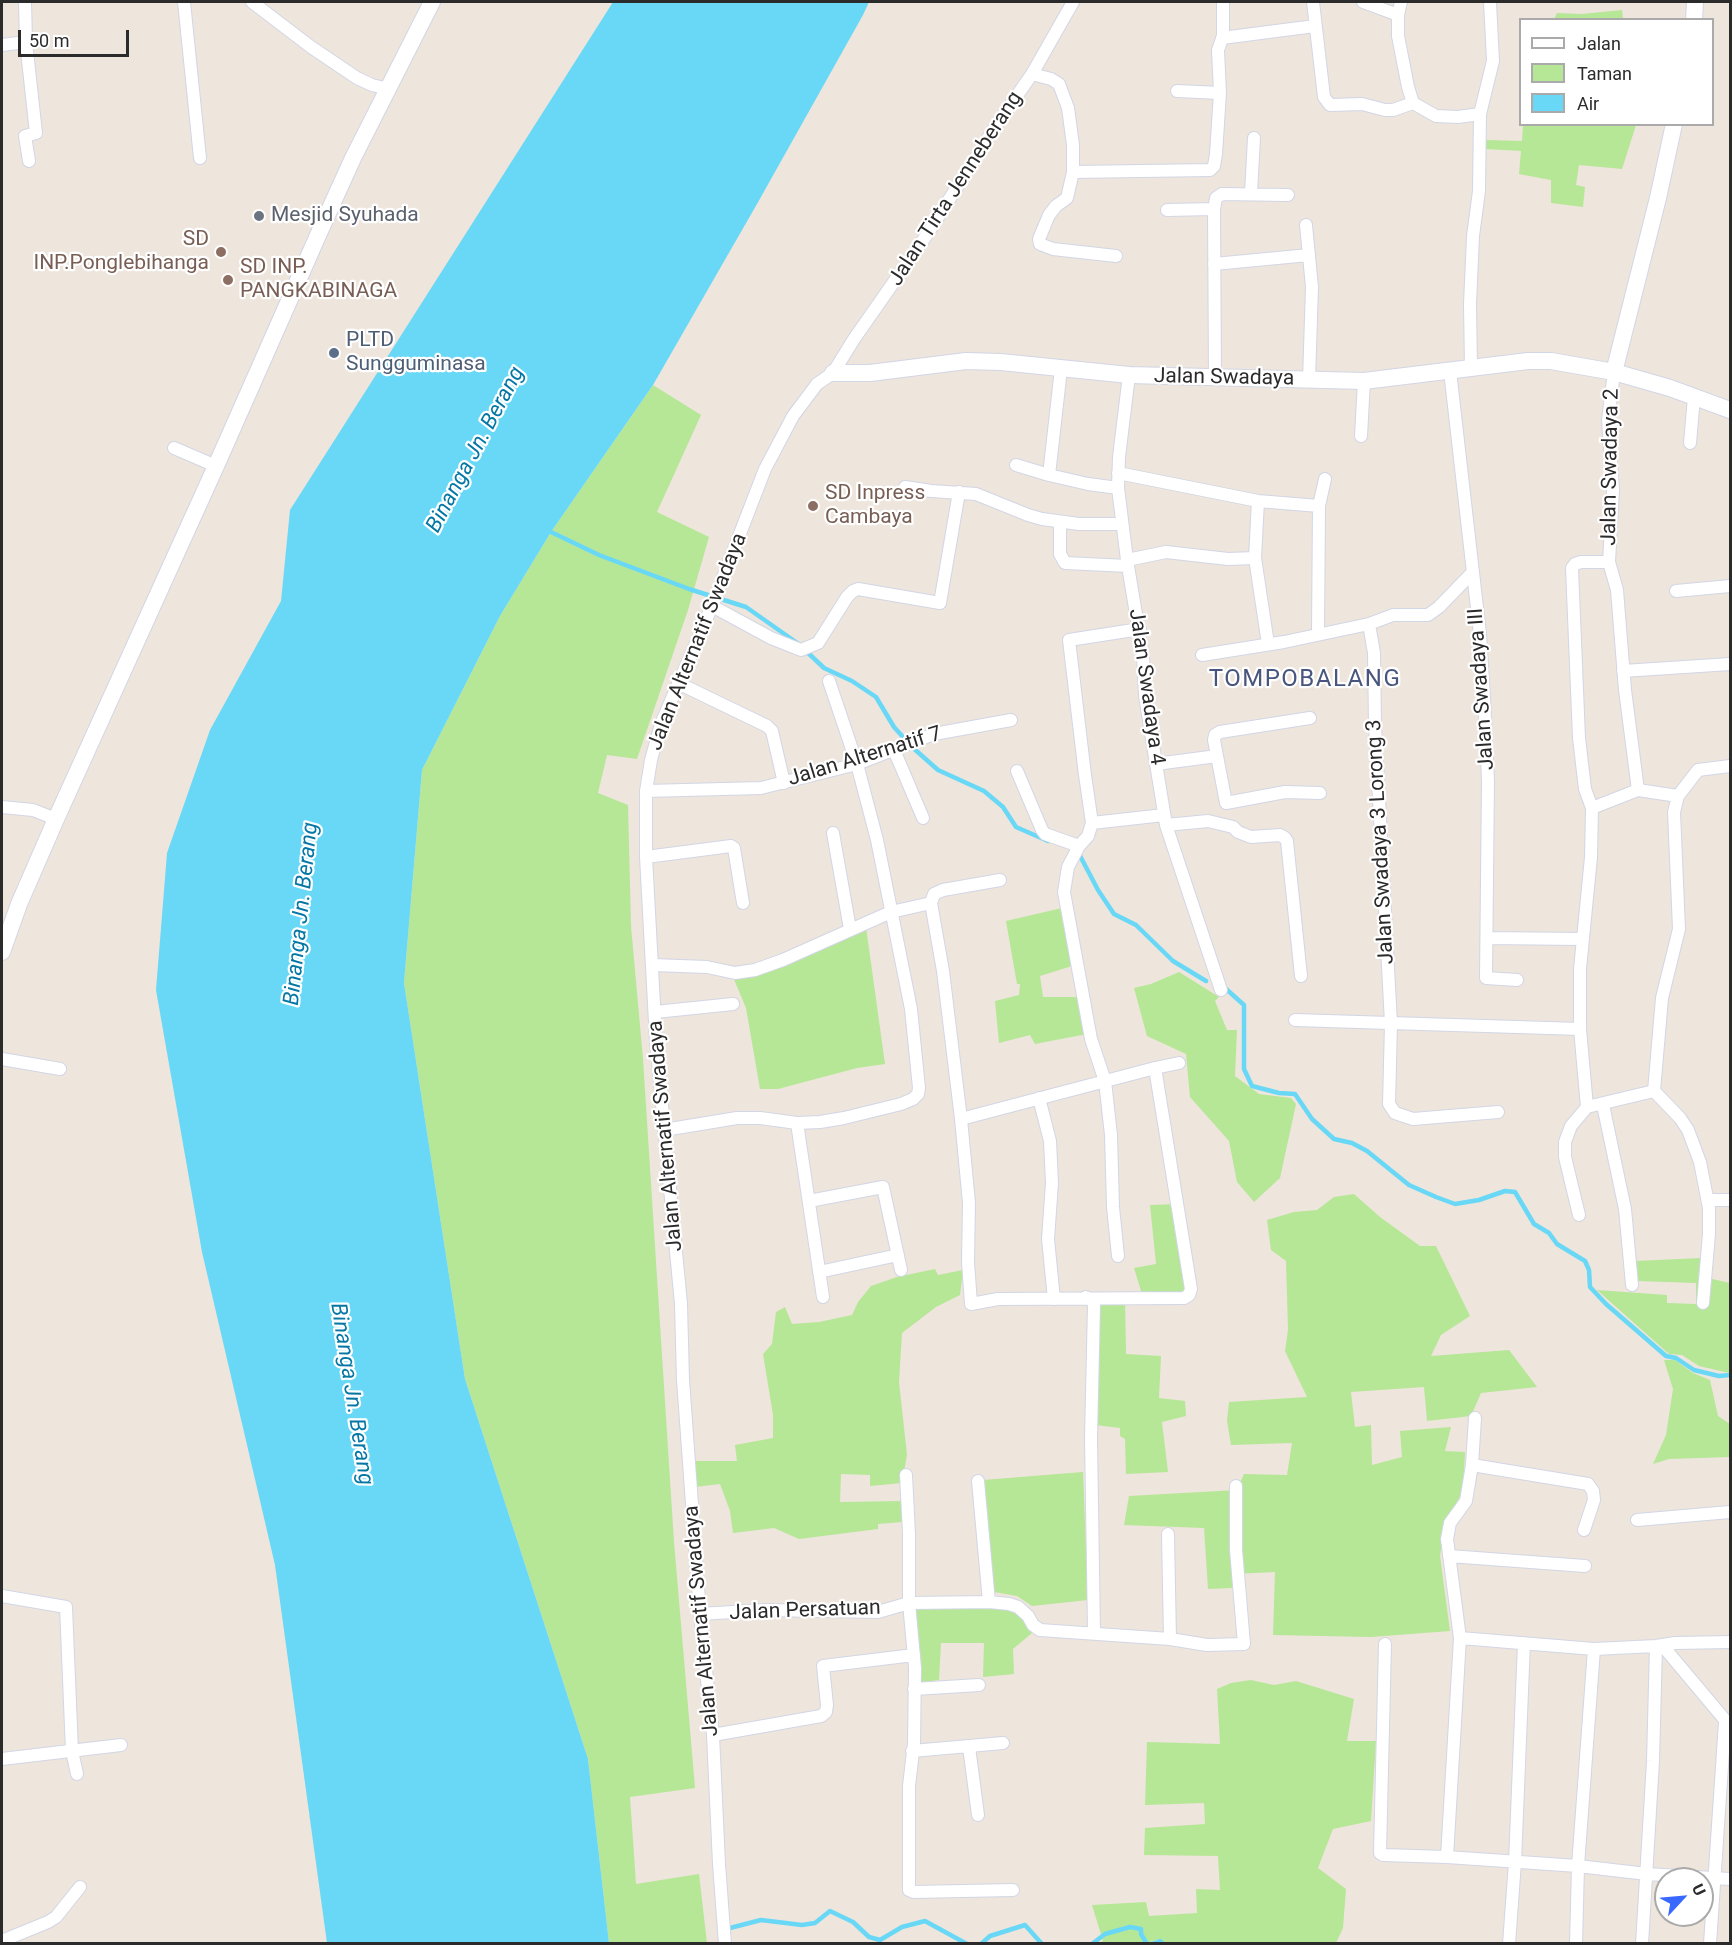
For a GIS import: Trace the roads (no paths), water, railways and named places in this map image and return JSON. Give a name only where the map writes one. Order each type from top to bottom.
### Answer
[{"type":"street","points":[[25,2],[26,42],[36,133],[25,136],[29,161]]},
{"type":"street","points":[[184,2],[200,158]]},
{"type":"street","points":[[252,2],[311,47],[357,78],[388,89]]},
{"type":"street","points":[[2,952],[54,818],[210,463],[388,89],[432,2]]},
{"type":"street","name":"Jalan Tirta Jenneberang","points":[[833,373],[1032,74],[1073,2]]},
{"type":"street","points":[[1073,172],[1210,170],[1214,166],[1220,93],[1218,50],[1222,38],[1223,2]]},
{"type":"street","points":[[1313,2],[1320,73],[1326,102],[1335,106],[1362,104],[1385,110],[1393,110],[1413,103]]},
{"type":"street","points":[[1363,2],[1398,15]]},
{"type":"street","points":[[1401,2],[1398,15],[1398,36],[1413,103],[1436,116],[1458,117],[1480,114]]},
{"type":"street","points":[[1471,369],[1470,304],[1473,236],[1479,191],[1480,114],[1493,61],[1490,2]]},
{"type":"street","points":[[1694,18],[1695,2]]},
{"type":"street","points":[[1222,38],[1316,26]]},
{"type":"street","points":[[2,45],[26,42]]},
{"type":"street","points":[[1032,74],[1051,78],[1059,84],[1071,123],[1073,172],[1067,198],[1049,215],[1039,239],[1040,244],[1053,249],[1116,256]]},
{"type":"street","points":[[1177,91],[1220,93]]},
{"type":"street","points":[[1614,372],[1658,198],[1674,126]]},
{"type":"street","points":[[1251,194],[1254,138]]},
{"type":"street","points":[[1215,379],[1214,209],[1216,198],[1222,194],[1288,195]]},
{"type":"street","points":[[1167,210],[1214,209]]},
{"type":"street","points":[[1306,225],[1312,287],[1309,380]]},
{"type":"street","points":[[1214,264],[1309,255]]},
{"type":"street","name":"Jalan Swadaya","points":[[833,373],[870,374],[966,361],[1001,362],[1129,375],[1215,379],[1364,381],[1528,361],[1551,361],[1614,372],[1731,410]]},
{"type":"street","points":[[1049,475],[1061,369]]},
{"type":"street","name":"Jalan Swadaya III","points":[[1450,371],[1480,634],[1487,769],[1486,978],[1518,980]]},
{"type":"street","name":"Jalan Swadaya 2","points":[[1614,372],[1608,420],[1614,490],[1609,562],[1617,590],[1623,671],[1638,790]]},
{"type":"street","name":"Jalan Alternatif Swadaya","points":[[725,1944],[713,1735],[700,1614],[683,1380],[681,1304],[655,1012],[646,857],[646,791],[651,760],[661,724],[712,606],[765,469],[793,416],[817,384],[833,373]]},
{"type":"street","name":"Jalan Swadaya 4","points":[[1129,375],[1119,457],[1118,488],[1140,629],[1145,696],[1165,820],[1221,990]]},
{"type":"street","points":[[1361,435],[1364,381]]},
{"type":"street","points":[[1690,443],[1694,397]]},
{"type":"street","points":[[174,448],[210,463]]},
{"type":"street","points":[[1016,465],[1088,484],[1118,488]]},
{"type":"street","points":[[1118,473],[1258,501],[1319,506]]},
{"type":"street","points":[[1318,634],[1319,506],[1325,479]]},
{"type":"street","points":[[905,487],[959,492],[984,497],[1028,515],[1060,522],[1122,524]]},
{"type":"street","points":[[712,606],[771,638],[801,650],[818,643],[847,597],[858,589],[939,603],[959,492]]},
{"type":"street","points":[[1258,501],[1255,558],[1268,644]]},
{"type":"street","points":[[1060,522],[1060,554],[1065,562],[1128,563],[1166,552],[1228,559],[1255,558]]},
{"type":"street","points":[[1587,1107],[1580,1029],[1580,969],[1591,857],[1592,808],[1585,789],[1579,738],[1572,568],[1581,562],[1609,562]]},
{"type":"street","points":[[1202,655],[1369,624],[1393,615],[1423,616],[1432,612],[1473,572]]},
{"type":"street","points":[[1676,591],[1731,586]]},
{"type":"street","name":"Jalan Swadaya 3 Lorong 3","points":[[1369,624],[1374,653],[1375,725],[1391,1023],[1389,1104],[1395,1113],[1413,1119],[1498,1112]]},
{"type":"street","points":[[1118,1256],[1113,1207],[1111,1134],[1105,1081],[1091,1039],[1064,892],[1066,872],[1079,846],[1088,836],[1092,823],[1069,640],[1140,629]]},
{"type":"street","points":[[1623,671],[1731,664]]},
{"type":"street","points":[[664,1130],[737,1118],[760,1118],[797,1123],[844,1118],[902,1104],[918,1094],[911,1009],[877,840],[857,764],[829,681]]},
{"type":"street","points":[[678,683],[767,726],[772,731],[784,783]]},
{"type":"street","points":[[1310,718],[1216,733],[1214,740],[1226,803],[1285,792],[1320,793]]},
{"type":"street","name":"Jalan Alternatif 7","points":[[646,791],[736,790],[784,783],[857,764],[934,734],[1011,720]]},
{"type":"street","points":[[894,750],[923,818]]},
{"type":"street","points":[[1156,764],[1217,756]]},
{"type":"street","points":[[1703,1303],[1709,1234],[1708,1200],[1700,1162],[1688,1130],[1680,1118],[1654,1091],[1662,998],[1679,929],[1674,812],[1677,796],[1698,770],[1731,766]]},
{"type":"street","points":[[1017,771],[1041,830],[1045,834],[1079,846]]},
{"type":"street","points":[[1592,808],[1638,790],[1677,796]]},
{"type":"street","points":[[2,807],[33,810],[54,818]]},
{"type":"street","points":[[1092,823],[1208,821],[1233,827],[1251,837],[1284,836],[1287,841],[1301,976]]},
{"type":"street","points":[[833,833],[850,929]]},
{"type":"street","points":[[646,857],[731,846],[734,848],[743,903]]},
{"type":"street","points":[[1000,880],[943,890],[934,894],[931,903],[943,971],[961,1119],[969,1203],[968,1262],[971,1304],[998,1299],[1184,1298],[1189,1295],[1191,1289],[1155,1068]]},
{"type":"street","points":[[653,965],[707,967],[742,972],[783,960],[891,912],[931,903]]},
{"type":"street","points":[[1487,938],[1583,939]]},
{"type":"street","points":[[655,1012],[733,1004]]},
{"type":"street","points":[[1295,1020],[1580,1029]]},
{"type":"street","points":[[2,1059],[60,1069]]},
{"type":"street","points":[[961,1119],[1179,1063]]},
{"type":"street","points":[[1579,1215],[1565,1157],[1565,1142],[1571,1126],[1587,1107],[1654,1091]]},
{"type":"street","points":[[1039,1098],[1050,1142],[1052,1183],[1048,1239],[1054,1299]]},
{"type":"street","points":[[1603,1105],[1625,1209],[1632,1285]]},
{"type":"street","points":[[797,1123],[823,1297]]},
{"type":"street","points":[[809,1201],[883,1187],[901,1270]]},
{"type":"street","points":[[1708,1200],[1731,1200]]},
{"type":"street","points":[[819,1272],[898,1255]]},
{"type":"street","points":[[1086,1297],[1092,1300],[1094,1305],[1091,1447],[1094,1634]]},
{"type":"street","points":[[1447,1857],[1460,1638],[1447,1539],[1450,1523],[1466,1501],[1472,1465],[1475,1418]]},
{"type":"street","points":[[1472,1465],[1588,1484],[1593,1491],[1594,1500],[1584,1530]]},
{"type":"street","points":[[906,1475],[909,1603],[914,1655],[909,1786],[909,1890],[913,1892],[1013,1890]]},
{"type":"street","points":[[978,1481],[989,1602]]},
{"type":"street","name":"Jalan Persatuan","points":[[700,1614],[765,1610],[878,1612],[909,1603],[989,1602],[1018,1607],[1029,1616],[1033,1625],[1041,1630],[1170,1639],[1207,1645],[1244,1644],[1236,1550],[1236,1486]]},
{"type":"street","points":[[1637,1520],[1731,1512]]},
{"type":"street","points":[[1168,1534],[1170,1639]]},
{"type":"street","points":[[1449,1556],[1585,1566]]},
{"type":"street","points":[[2,1596],[66,1607],[72,1751],[77,1774]]},
{"type":"street","points":[[1460,1638],[1594,1649],[1659,1646],[1675,1643],[1731,1642]]},
{"type":"street","points":[[1509,1944],[1515,1862],[1524,1643]]},
{"type":"street","points":[[1385,1644],[1380,1852],[1383,1855],[1578,1866],[1654,1874]]},
{"type":"street","points":[[1659,1646],[1728,1724],[1714,1878],[1731,1879]]},
{"type":"street","points":[[1642,1944],[1659,1646]]},
{"type":"street","points":[[1576,1944],[1578,1866],[1594,1649]]},
{"type":"street","points":[[713,1735],[821,1716],[826,1712],[823,1666],[914,1655]]},
{"type":"street","points":[[914,1689],[979,1684]]},
{"type":"street","points":[[912,1751],[969,1748],[1003,1743]]},
{"type":"street","points":[[2,1759],[121,1745]]},
{"type":"street","points":[[969,1748],[978,1815]]},
{"type":"street","points":[[4,1940],[56,1917],[80,1887]]},
{"type":"street","points":[[1710,1944],[1711,1927]]},
{"type":"water","name":"Binanga Jn. Berang","points":[[613,2],[869,2],[653,385],[551,532],[500,616],[422,770],[404,983],[465,1379],[588,1759],[609,1943],[327,1943],[275,1565],[202,1252],[156,990],[167,853],[210,730],[281,601],[290,510]]},
{"type":"waterway","points":[[551,532],[599,555],[689,589],[746,607],[800,645]]},
{"type":"waterway","points":[[806,651],[824,668],[852,681],[876,697],[894,727],[938,770],[984,791],[1003,807],[1016,827],[1048,841]]},
{"type":"waterway","points":[[1078,852],[1114,914],[1136,925],[1173,961],[1206,981]]},
{"type":"waterway","points":[[1225,988],[1244,1005],[1244,1069],[1252,1086],[1279,1093],[1295,1094],[1312,1119],[1334,1139],[1352,1143],[1367,1151],[1409,1185],[1436,1197],[1455,1204],[1479,1200],[1505,1191],[1515,1192],[1534,1224],[1549,1233],[1557,1244],[1585,1261],[1589,1270],[1590,1287],[1606,1304],[1666,1356],[1676,1358],[1694,1370],[1719,1376],[1730,1375]]},
{"type":"waterway","points":[[730,1928],[761,1920],[802,1925],[815,1923],[830,1911],[853,1922],[869,1937],[880,1940],[902,1927],[925,1921],[967,1944]]},
{"type":"waterway","points":[[981,1944],[990,1936],[1025,1925],[1042,1944]]},
{"type":"waterway","points":[[1092,1944],[1105,1934],[1130,1927],[1141,1929],[1141,1934],[1147,1944]]},
{"type":"waterway","points":[[1152,1944],[1160,1941],[1163,1944]]},
{"type":"place","name":"Mesjid Syuhada","points":[[259,216]]},
{"type":"place","name":"SD INP.Ponglebihanga","points":[[221,252]]},
{"type":"place","name":"SD INP. PANGKABINAGA","points":[[228,280]]},
{"type":"place","name":"PLTD Sungguminasa","points":[[334,353]]},
{"type":"place","name":"SD Inpress Cambaya","points":[[813,506]]},
{"type":"district","name":"TOMPOBALANG","points":[[1305,680]]}]
